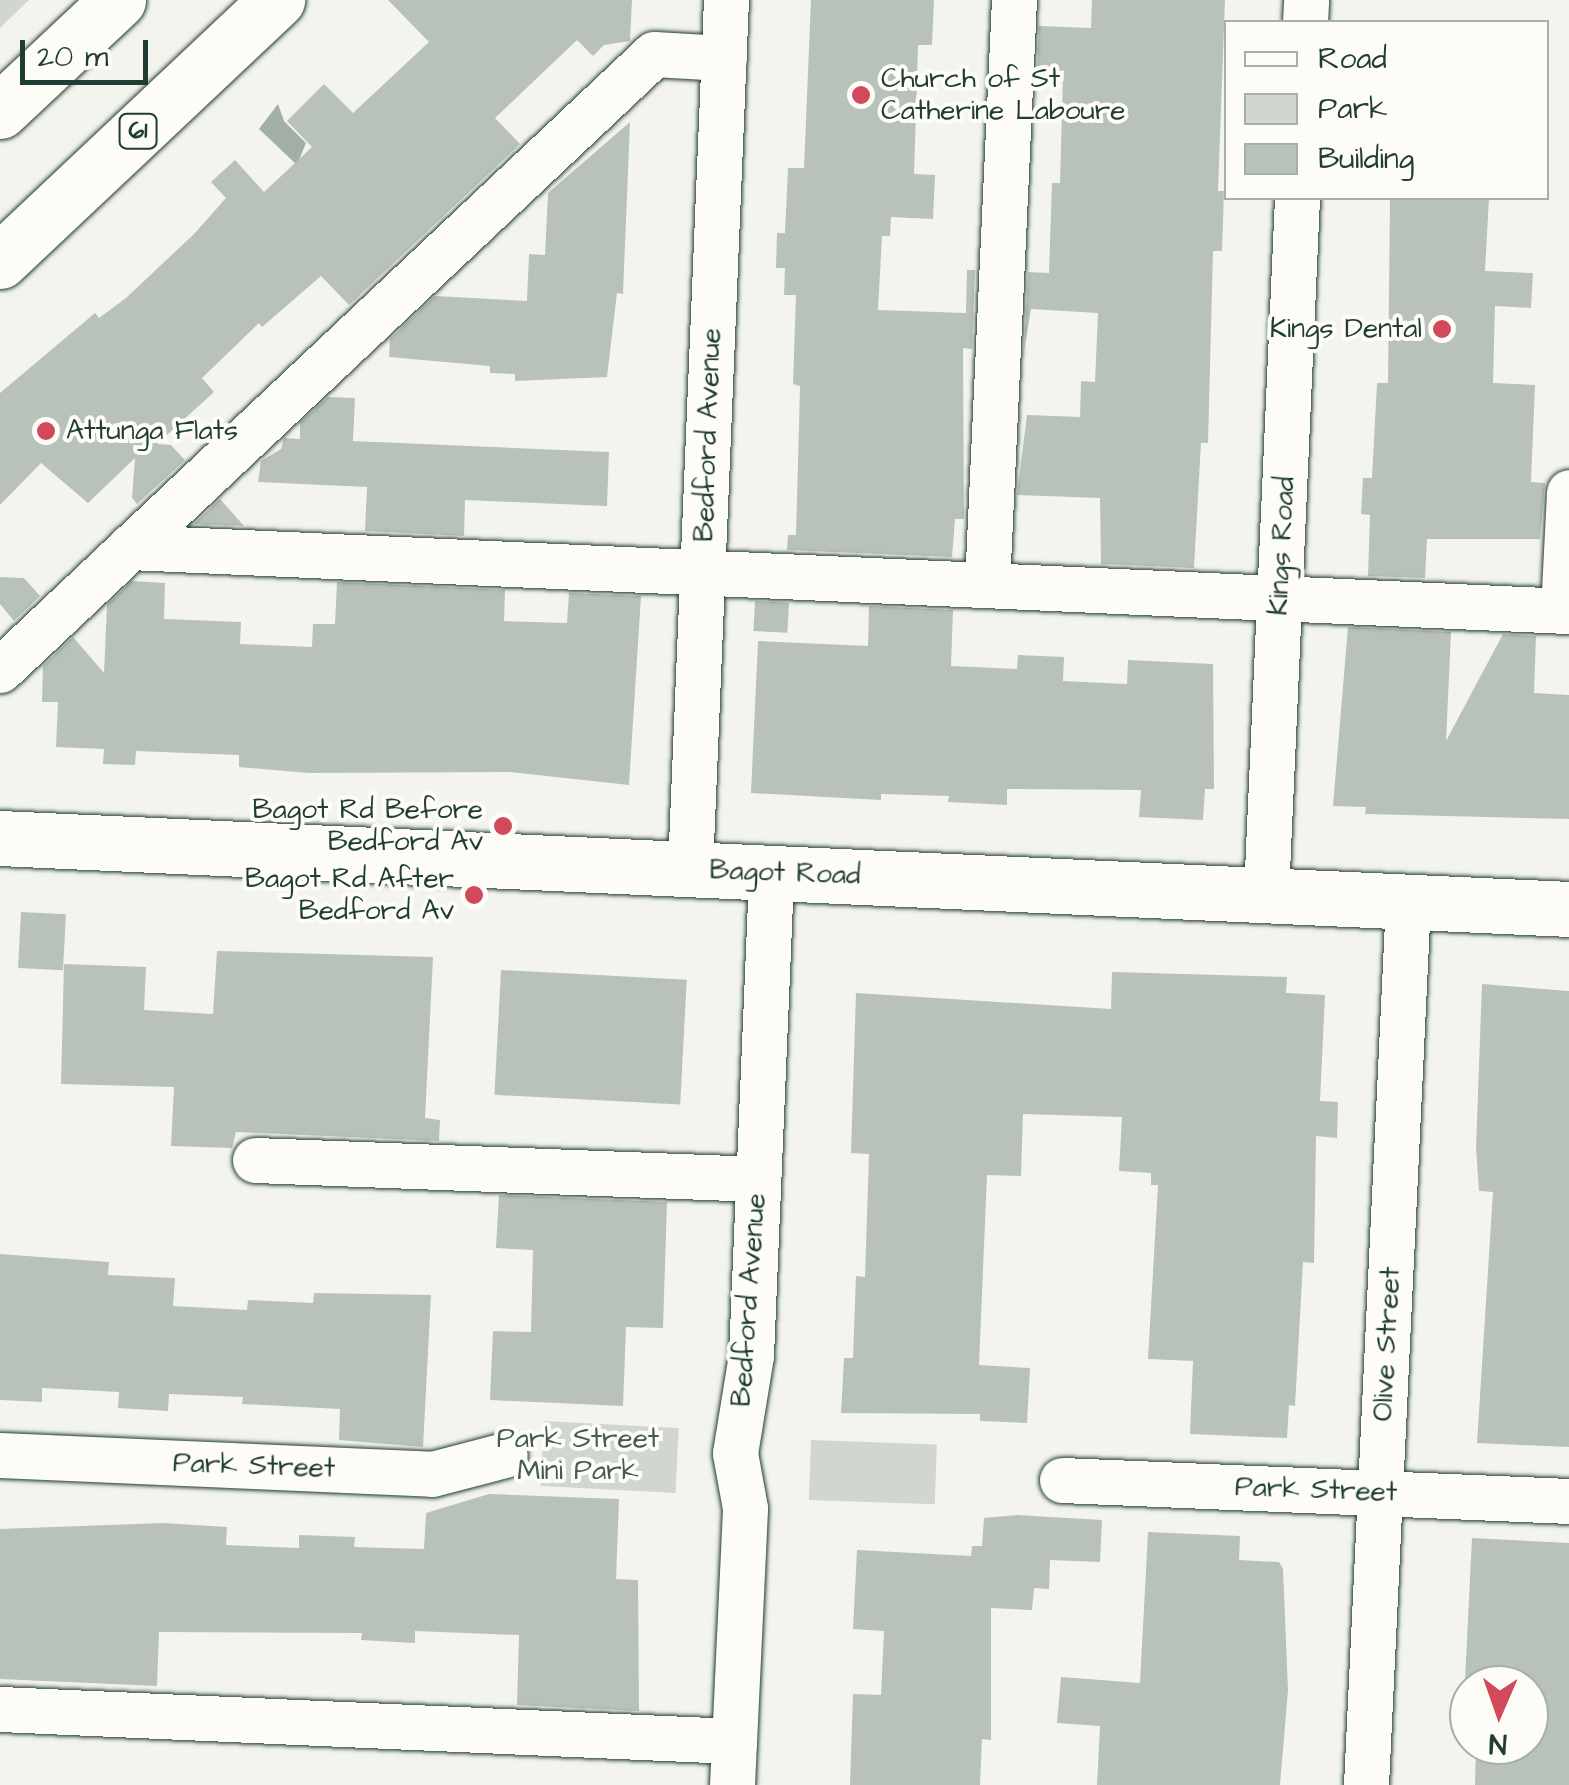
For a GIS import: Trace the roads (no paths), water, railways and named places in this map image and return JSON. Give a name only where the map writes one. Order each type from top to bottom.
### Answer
[{"type":"main road","points":[[0,111],[118,0]]},
{"type":"main road","name":"61","points":[[0,261],[276,0]]},
{"type":"main road","name":"Bagot Road","points":[[0,838],[1569,909]]},
{"type":"street","name":"Bedford Avenue","points":[[690,869],[726,0]]},
{"type":"street","points":[[987,585],[1014,0]]},
{"type":"street","points":[[0,670],[654,54],[724,58]]},
{"type":"street","name":"Kings Road","points":[[1266,894],[1297,200]]},
{"type":"street","points":[[130,547],[1566,611],[1569,492]]},
{"type":"street","name":"Bedford Avenue","points":[[733,1763],[746,1508],[735,1453],[748,1395],[770,873]]},
{"type":"street","name":"Olive Street","points":[[1366,1785],[1408,902]]},
{"type":"street","points":[[255,1160],[758,1179]]},
{"type":"street","name":"Park Street","points":[[0,1455],[432,1474],[505,1455]]},
{"type":"street","name":"Park Street","points":[[1062,1480],[1569,1501]]},
{"type":"street","points":[[0,1709],[733,1763]]},
{"type":"place","name":"Church of St Catherine Laboure","points":[[861,95]]},
{"type":"place","name":"Kings Dental","points":[[1442,329]]},
{"type":"place","name":"Attunga Flats","points":[[46,431]]},
{"type":"place","name":"Bagot Rd Before Bedford Av","points":[[503,826]]},
{"type":"place","name":"Bagot Rd After Bedford Av","points":[[474,895]]},
{"type":"park label","name":"Park Street Mini Park","points":[[578,1455]]}]
